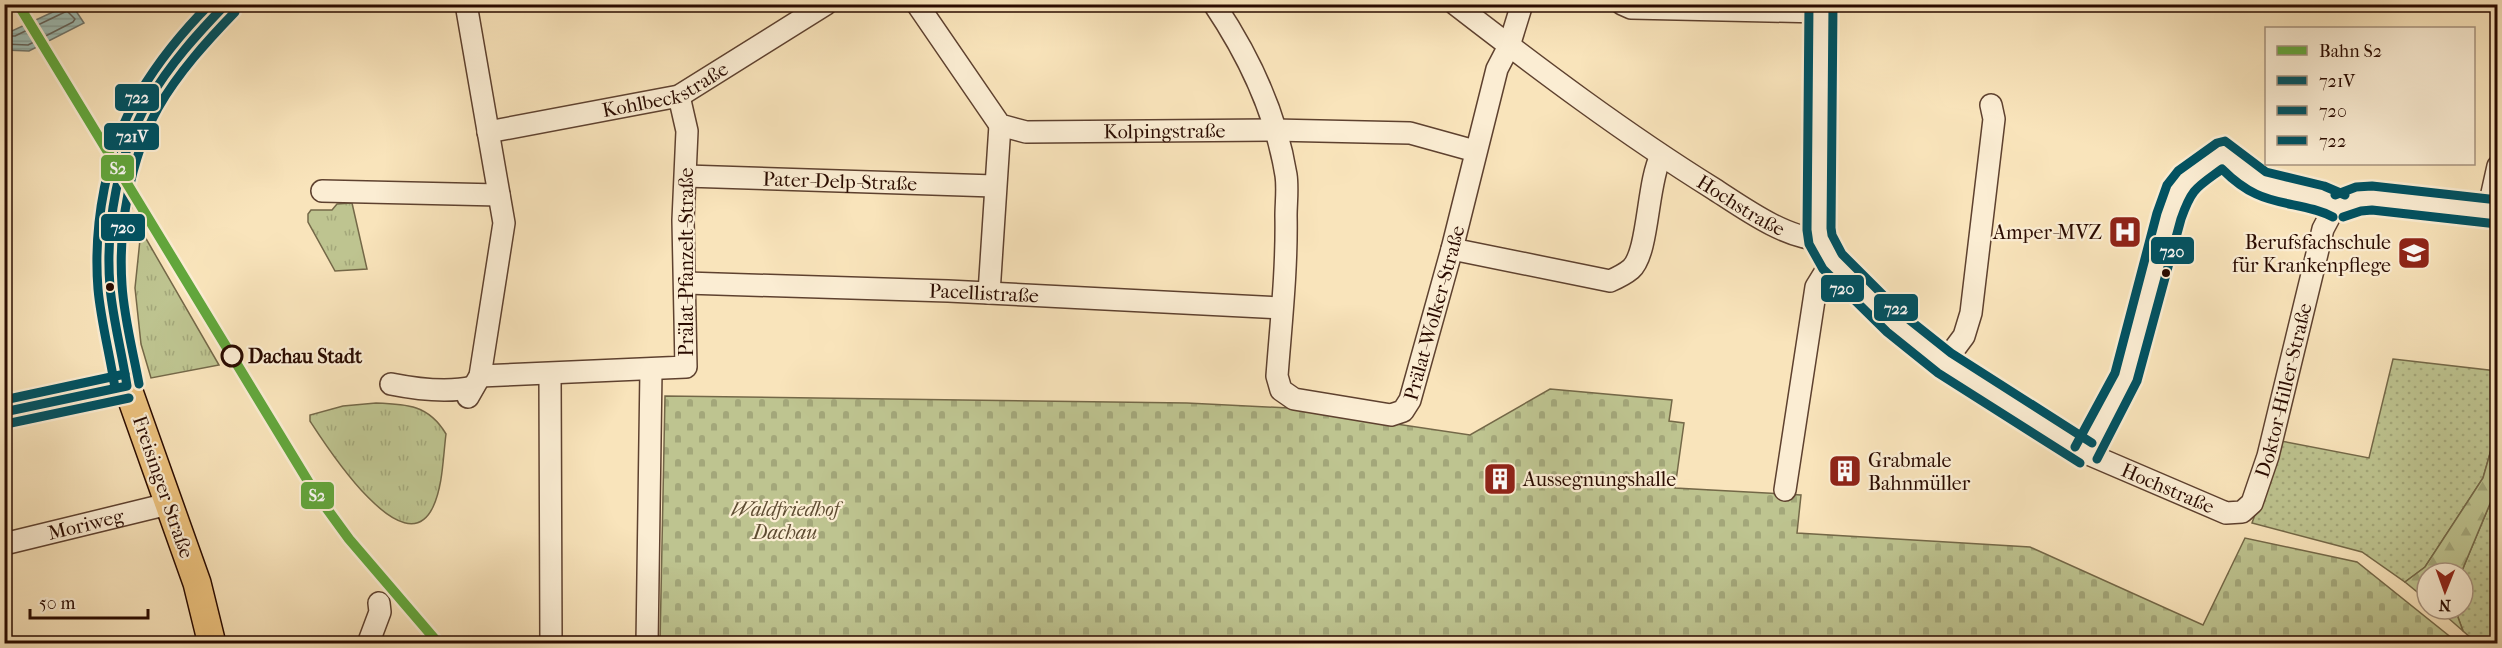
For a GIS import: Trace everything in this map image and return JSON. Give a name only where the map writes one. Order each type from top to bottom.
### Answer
[{"type":"main road","name":"Freisinger Straße","points":[[212,644],[197,583],[127,386],[110,286],[112,234],[122,173],[131,141],[148,102],[205,25],[227,4]]},
{"type":"street","points":[[466,4],[504,223],[474,387]]},
{"type":"street","name":"Kohlbeckstraße","points":[[488,132],[679,96],[826,4]]},
{"type":"street","points":[[917,4],[1000,125],[994,186],[989,293]]},
{"type":"street","name":"Prälat-Wolker-Straße","points":[[1214,4],[1233,32],[1257,77],[1286,176],[1287,249],[1277,376],[1281,390],[1294,399],[1391,415],[1403,411],[1410,400],[1452,249],[1497,69],[1509,46],[1522,4]]},
{"type":"street","name":"Hochstraße","points":[[1455,4],[1661,156],[1786,231],[1810,239],[1820,239],[1832,261],[1893,323],[1944,363],[2086,453],[2226,513],[2242,512]]},
{"type":"street","points":[[1622,4],[1631,8],[1821,8],[1820,239]]},
{"type":"street","name":"Prälat-Pfanzelt-Straße","points":[[391,384],[446,389],[474,387],[550,374],[686,367],[683,220],[687,131],[679,96]]},
{"type":"street","points":[[1944,363],[1964,336],[1971,313],[1994,119],[1991,105]]},
{"type":"street","name":"Kolpingstraße","points":[[1000,125],[1026,132],[1274,130],[1410,133],[1475,151]]},
{"type":"street","points":[[2086,453],[2126,377],[2178,190],[2185,180],[2223,153],[2246,175],[2266,185],[2323,196],[2339,206],[2359,199],[2372,198],[2493,211],[2498,166]]},
{"type":"street","points":[[1452,249],[1610,281],[1632,269],[1641,250],[1654,168],[1661,156]]},
{"type":"street","name":"Pater-Delp-Straße","points":[[686,176],[994,186]]},
{"type":"street","points":[[322,191],[499,195]]},
{"type":"street","name":"Doktor-Hiller-Straße","points":[[2242,512],[2252,503],[2268,456],[2322,229],[2332,212],[2339,206]]},
{"type":"street","points":[[1785,490],[1816,287],[1832,261]]},
{"type":"street","name":"Pacellistraße","points":[[686,283],[989,293],[1281,308]]},
{"type":"street","points":[[647,644],[651,370]]},
{"type":"street","points":[[550,374],[551,644]]},
{"type":"street","points":[[4,412],[127,386]]},
{"type":"street","name":"Moriweg","points":[[4,544],[168,504]]},
{"type":"street","points":[[368,644],[380,612],[379,603]]},
{"type":"green space","points":[[352,203],[367,269],[335,271],[308,222],[308,214],[311,210],[332,210],[337,204]]},
{"type":"green space","points":[[141,230],[219,365],[151,378],[141,344],[135,288]]},
{"type":"green space","points":[[2393,359],[2497,371],[2497,429],[2483,478],[2429,561],[2415,561],[2415,574],[2405,582],[2362,552],[2252,523],[2281,441],[2369,458]]},
{"type":"green space","name":"Waldfriedhof Dachau","points":[[1550,389],[1672,400],[1669,421],[1684,423],[1675,488],[1801,495],[1797,533],[2030,547],[2203,625],[2245,538],[2357,562],[2415,609],[2415,621],[2431,621],[2458,643],[660,644],[665,396],[1187,403],[1289,408],[1470,435]]},
{"type":"green space","points":[[376,403],[416,408],[432,417],[446,434],[441,481],[436,499],[433,507],[420,522],[404,523],[385,513],[366,496],[331,453],[310,421],[310,415],[343,406]]},
{"type":"green space","points":[[2497,429],[2497,487],[2466,561],[2429,561],[2483,478]]},
{"type":"green space","points":[[2497,487],[2497,643],[2477,643],[2463,631],[2459,621],[2475,621],[2475,561],[2466,561]]},
{"type":"green space","points":[[2415,574],[2415,590],[2405,582]]},
{"type":"green space","points":[[2452,621],[2459,621],[2463,631]]},
{"type":"water","points":[[72,5],[84,23],[29,51],[5,50],[5,30],[12,31]]},
{"type":"rail line","name":"S2","points":[[18,4],[314,491],[349,539],[439,644]]},
{"type":"transit line","name":"722","points":[[115,388],[99,301],[97,265],[100,214],[110,163],[128,116],[146,82],[190,25],[210,4]]},
{"type":"transit line","name":"721V","points":[[127,386],[111,299],[109,264],[112,215],[122,166],[138,121],[157,87],[184,50],[226,4]]},
{"type":"transit line","name":"720","points":[[1809,4],[1807,230],[1809,244],[1823,269],[1887,332],[1938,373],[2080,463]]},
{"type":"transit line","name":"722","points":[[1833,4],[1831,228],[1832,235],[1842,254],[1902,314],[1951,353],[2092,443]]},
{"type":"transit line","name":"720","points":[[139,384],[125,310],[121,263],[124,217],[133,171],[148,128],[166,95],[194,58],[235,12]]},
{"type":"transit line","name":"722","points":[[2075,447],[2115,373],[2157,213],[2167,185],[2178,171],[2217,143],[2225,141],[2266,172],[2324,186],[2345,195]]},
{"type":"transit line","name":"720","points":[[2097,459],[2137,381],[2181,219],[2188,201],[2196,190],[2222,169],[2238,183],[2256,194],[2333,217]]},
{"type":"transit line","name":"722","points":[[2335,195],[2356,187],[2372,186],[2498,200]]},
{"type":"transit line","name":"720","points":[[2343,217],[2372,210],[2497,224]]},
{"type":"transit line","name":"722","points":[[4,400],[125,374]]},
{"type":"transit line","name":"721V","points":[[4,412],[127,386]]},
{"type":"transit line","name":"720","points":[[6,424],[129,398]]},
{"type":"place","name":"Amper-MVZ","points":[[2125,232]]},
{"type":"place","name":"Berufsfachschule für Krankenpflege","points":[[2414,253]]},
{"type":"place","name":"Dachau Stadt","points":[[232,356]]},
{"type":"place","name":"Grabmale Bahnmüller","points":[[1845,471]]},
{"type":"place","name":"Aussegnungshalle","points":[[1500,479]]}]
